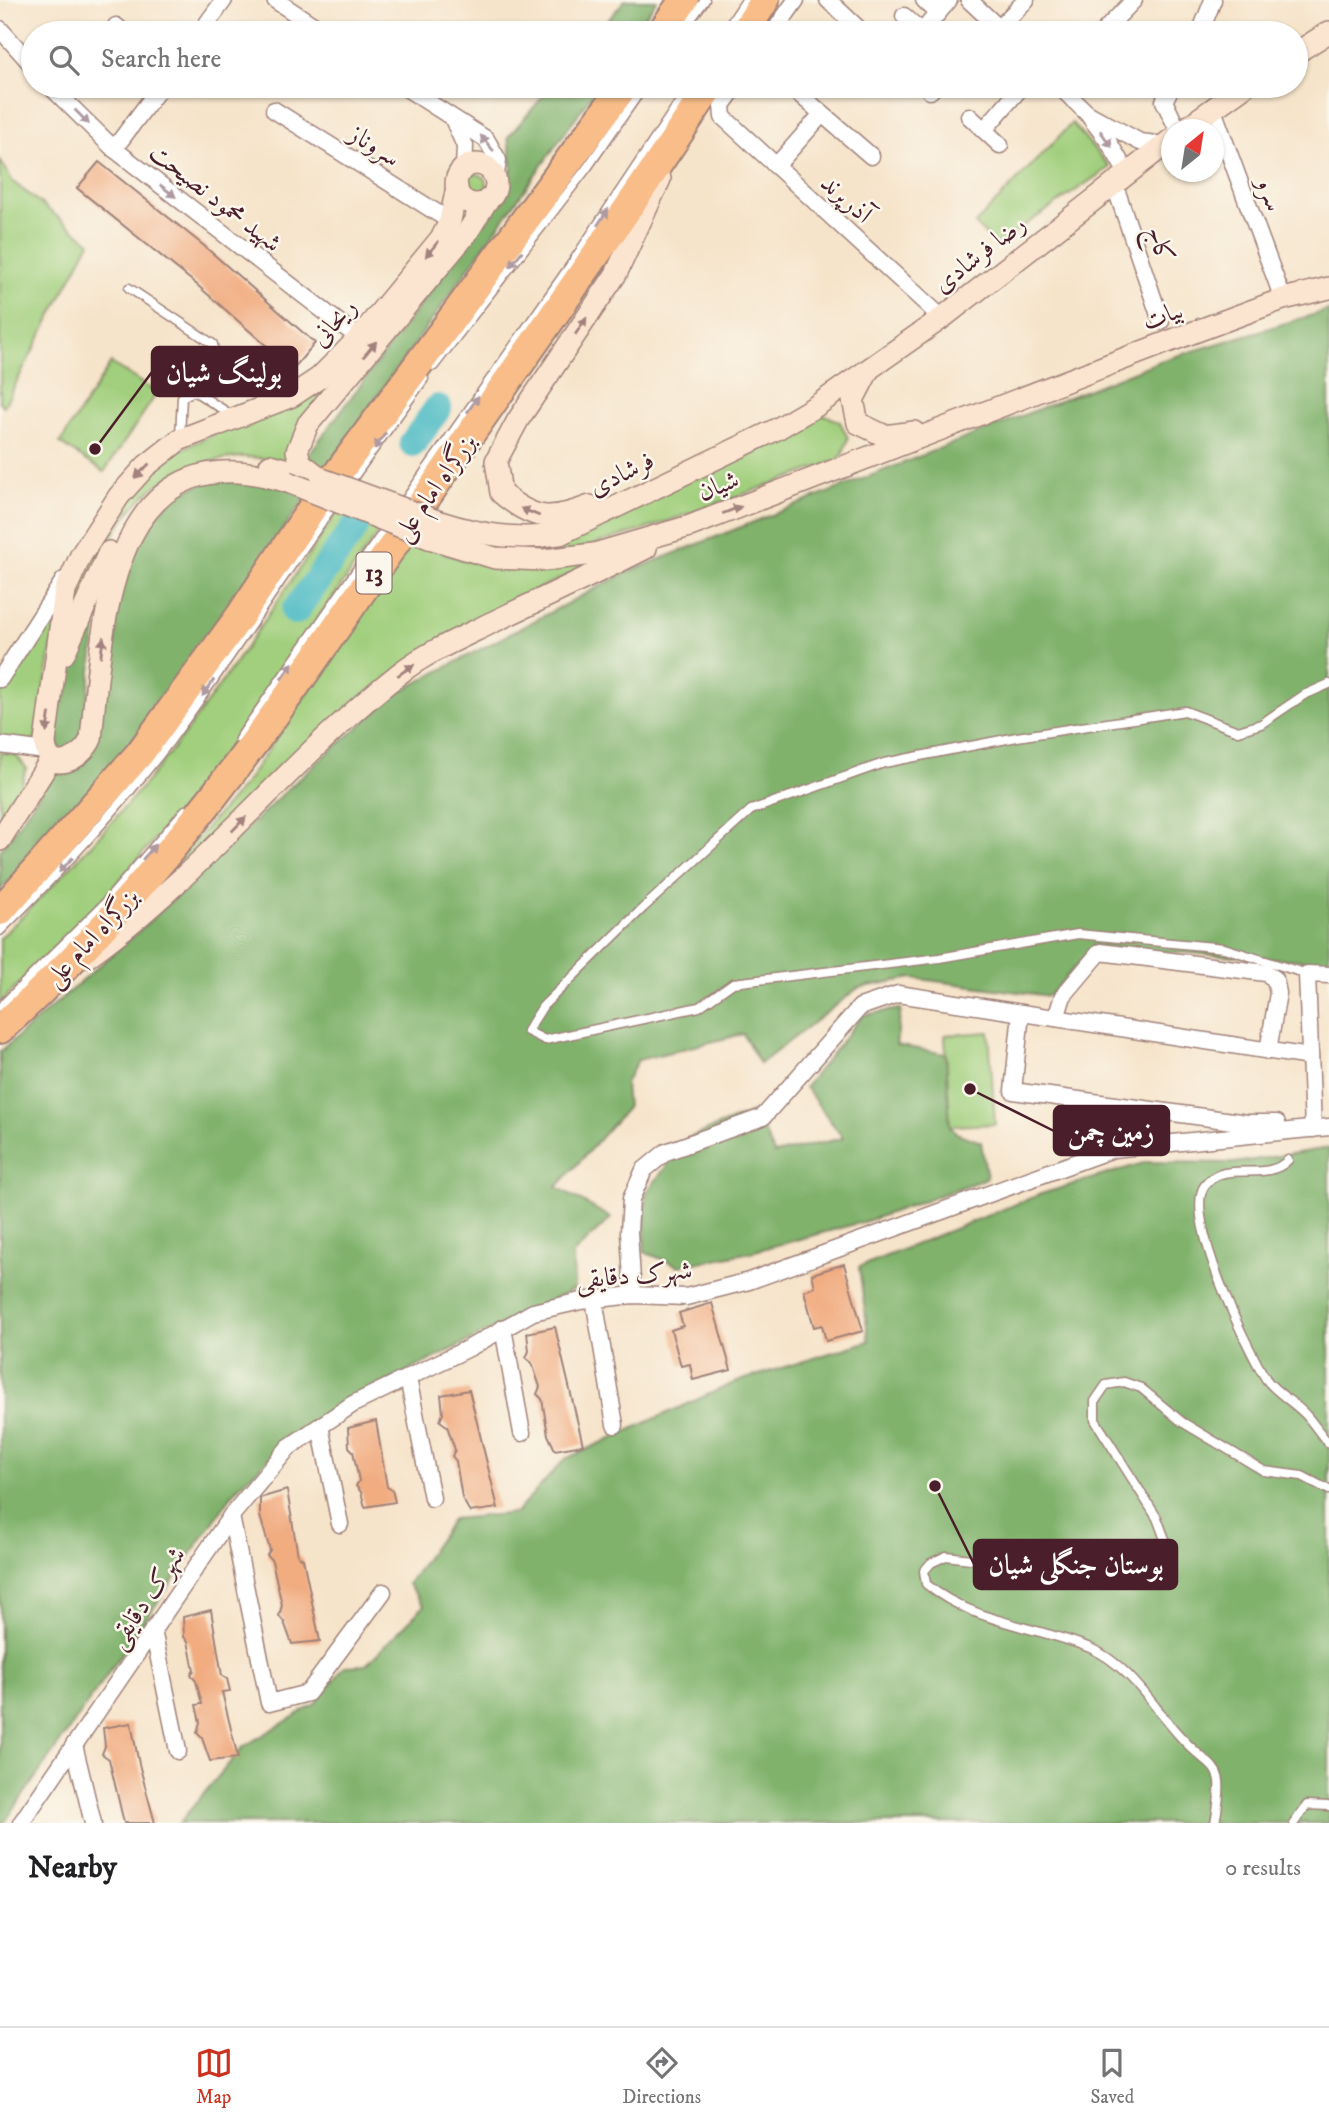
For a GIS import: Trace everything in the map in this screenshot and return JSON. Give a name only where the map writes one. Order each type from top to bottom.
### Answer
[{"type":"highway","points":[[669,21],[684,0]]},
{"type":"highway","points":[[752,21],[765,0]]},
{"type":"highway","points":[[0,911],[140,753],[240,616],[312,508],[615,98]]},
{"type":"highway","name":"بزرگراه امام علی","points":[[0,1029],[56,978],[186,833],[267,729],[610,238],[701,103]]},
{"type":"main road","points":[[1308,45],[1329,32]]},
{"type":"main road","name":"رضا فرشادی","points":[[1196,119],[1226,98]]},
{"type":"main road","points":[[687,472],[640,485],[566,516],[548,518],[517,506],[501,494],[496,461],[518,420],[616,274],[701,103]]},
{"type":"main road","name":"رضا فرشادی","points":[[816,406],[942,318],[1161,146]]},
{"type":"main road","points":[[322,479],[301,463],[297,451],[308,424],[467,233],[492,190],[491,170],[481,165],[460,178],[463,199],[469,202],[475,204],[492,190]]},
{"type":"main road","name":"ریحانی","points":[[48,755],[65,591],[81,555],[118,496],[146,466],[179,440],[292,396],[309,386],[359,338],[442,237],[450,221],[460,178]]},
{"type":"main road","name":"بیات","points":[[1017,402],[1283,299],[1329,288]]},
{"type":"main road","points":[[848,465],[860,450],[853,400],[871,366]]},
{"type":"main road","points":[[816,406],[837,409],[874,433],[897,435],[1017,402]]},
{"type":"main road","name":"شیان","points":[[434,530],[495,558],[544,560],[594,554],[690,526],[1017,402]]},
{"type":"main road","name":"فرشادی","points":[[434,530],[532,539],[560,534],[777,429],[816,406]]},
{"type":"main road","points":[[55,677],[117,535],[139,504],[184,472],[241,462],[261,463],[322,479],[434,530]]},
{"type":"main road","points":[[0,840],[48,755],[61,763],[71,761],[86,750],[91,739],[111,586],[126,542],[138,521],[170,492],[208,474],[250,474],[288,482],[434,530]]},
{"type":"main road","points":[[56,978],[126,929],[225,839],[339,723],[404,671],[458,640],[690,526]]},
{"type":"street","points":[[209,21],[225,0]]},
{"type":"street","points":[[275,0],[307,21]]},
{"type":"street","points":[[781,21],[796,0]]},
{"type":"street","points":[[828,0],[850,21]]},
{"type":"street","points":[[924,0],[938,13]]},
{"type":"street","points":[[931,21],[949,0]]},
{"type":"street","points":[[969,0],[988,21]]},
{"type":"street","points":[[1004,21],[1026,0]]},
{"type":"street","points":[[1205,21],[1213,0]]},
{"type":"street","points":[[1112,21],[1128,2]]},
{"type":"street","points":[[904,16],[909,21]]},
{"type":"street","points":[[0,29],[21,53]]},
{"type":"street","name":"شهید محمود نصیحت","points":[[62,98],[114,149],[359,338]]},
{"type":"street","points":[[114,149],[152,98]]},
{"type":"street","points":[[421,98],[453,119],[471,127],[494,149],[498,160],[492,190]]},
{"type":"street","points":[[804,98],[871,156]]},
{"type":"street","points":[[984,130],[1012,98]]},
{"type":"street","points":[[1071,98],[1087,113],[1140,142],[1161,138]]},
{"type":"street","points":[[1166,98],[1169,119]]},
{"type":"street","name":"آذرپرند","points":[[701,103],[776,166],[942,318]]},
{"type":"street","name":"سرو","points":[[1212,107],[1283,299]]},
{"type":"street","name":"سروناز","points":[[274,110],[450,221]]},
{"type":"street","name":"کاج","points":[[1087,113],[1108,141],[1161,321]]},
{"type":"street","points":[[776,166],[822,114]]},
{"type":"street","points":[[969,116],[1000,145]]},
{"type":"street","points":[[453,119],[465,146],[460,178]]},
{"type":"street","name":"ریحانی","points":[[0,678],[81,555]]},
{"type":"street","points":[[0,745],[48,755]]},
{"type":"street","points":[[1056,1018],[1063,996],[1100,952],[1266,973],[1275,979],[1278,993],[1268,1051]]},
{"type":"street","points":[[1321,1128],[1311,1057],[1307,974],[1329,975]]},
{"type":"street","points":[[633,1295],[629,1231],[631,1199],[645,1170],[666,1152],[763,1117],[860,1007],[898,994],[1311,1057]]},
{"type":"street","points":[[1021,1013],[1013,1091],[1247,1123],[1277,1123]]},
{"type":"street","name":"شهرک دقایقی","points":[[21,1823],[231,1516],[289,1447],[353,1404],[533,1312],[594,1299],[633,1295],[686,1297],[749,1281],[1113,1149],[1321,1128]]},
{"type":"street","points":[[594,1299],[615,1425]]},
{"type":"street","points":[[503,1328],[522,1433]]},
{"type":"street","points":[[408,1378],[432,1498]]},
{"type":"street","points":[[320,1426],[340,1524]]},
{"type":"street","points":[[231,1516],[270,1703],[308,1693],[383,1592]]},
{"type":"street","points":[[153,1630],[178,1751]]},
{"type":"street","points":[[74,1745],[93,1823]]},
{"type":"lane","points":[[690,21],[705,0]]},
{"type":"lane","points":[[732,21],[746,0]]},
{"type":"lane","points":[[0,931],[81,849],[169,742],[386,432],[587,167],[636,98]]},
{"type":"lane","points":[[236,744],[572,263],[701,103]]},
{"type":"lane","points":[[129,288],[213,344],[214,354],[194,391],[182,397],[179,440]]},
{"type":"lane","points":[[194,391],[235,417]]},
{"type":"lane","points":[[1307,974],[1224,948],[1078,934],[926,960],[733,983],[699,1007],[545,1040],[527,1031],[543,1006],[643,908],[751,810],[884,762],[1042,733],[1185,711],[1238,731],[1261,724],[1304,695],[1329,684]]},
{"type":"lane","points":[[0,1007],[105,903],[188,807]]},
{"type":"lane","points":[[1288,1160],[1273,1171],[1234,1171],[1218,1175],[1204,1187],[1199,1205],[1218,1283],[1268,1381],[1305,1414],[1329,1444]]},
{"type":"lane","points":[[1215,1823],[1222,1791],[1217,1770],[1184,1741],[1149,1697],[1111,1662],[1092,1649],[979,1614],[945,1599],[926,1584],[924,1571],[931,1563],[946,1556],[1145,1580],[1163,1572],[1166,1542],[1157,1518],[1096,1420],[1095,1401],[1106,1385],[1117,1382],[1141,1388],[1182,1423],[1264,1471],[1302,1476],[1329,1490]]},
{"type":"lane","points":[[1294,1823],[1307,1805],[1329,1806]]},
{"type":"green space","points":[[625,0],[657,0],[642,21],[607,21]]},
{"type":"green space","points":[[542,98],[589,98],[137,735],[58,831],[0,890],[0,851],[53,774],[76,768],[115,595],[139,533],[178,494],[211,480],[285,486],[508,187],[512,167],[508,137]]},
{"type":"green space","points":[[1072,123],[1110,167],[996,245],[975,224]]},
{"type":"green space","points":[[0,160],[13,182],[90,242],[4,406],[0,403]]},
{"type":"green space","points":[[476,174],[484,177],[487,185],[484,193],[476,196],[468,193],[465,185],[468,177]]},
{"type":"green space","points":[[1329,310],[1329,966],[1298,960],[1093,947],[1049,996],[912,978],[858,988],[760,1064],[743,1034],[638,1060],[625,1083],[627,1108],[557,1187],[611,1218],[573,1254],[574,1289],[382,1384],[299,1431],[237,1488],[4,1823],[0,1823],[0,1052],[138,932],[306,772],[399,692],[625,573],[1160,361]]},
{"type":"green space","points":[[111,363],[157,393],[104,472],[60,443]]},
{"type":"green space","points":[[331,379],[293,460],[240,457],[202,464],[171,477],[146,494],[126,516],[109,542],[66,636],[73,590],[110,521],[167,456]]},
{"type":"green space","points":[[825,415],[840,422],[848,438],[842,456],[836,461],[646,529],[567,552],[491,548],[446,530],[508,545],[729,464],[784,437],[811,419]]},
{"type":"green space","points":[[339,509],[383,526],[204,782],[101,902],[0,1003],[0,938],[95,841],[161,764],[242,653]]},
{"type":"green space","points":[[411,541],[466,561],[530,570],[621,552],[542,587],[423,651],[120,926],[244,785]]},
{"type":"green space","points":[[102,579],[83,739],[67,750],[61,749],[56,736],[56,716],[61,692],[68,666]]},
{"type":"green space","points":[[59,608],[35,741],[0,739],[0,696]]},
{"type":"green space","points":[[0,752],[16,755],[26,768],[21,787],[0,824]]},
{"type":"green space","points":[[901,1009],[896,1045],[946,1054],[950,1126],[956,1133],[981,1142],[987,1178],[870,1220],[751,1252],[679,1266],[644,1252],[646,1193],[688,1138],[755,1111],[774,1154],[843,1138],[805,1087],[863,1015]]},
{"type":"green space","points":[[989,1032],[995,1124],[950,1126],[945,1035]]},
{"type":"green space","points":[[1329,1148],[1329,1823],[179,1823],[243,1747],[315,1704],[345,1666],[366,1665],[424,1606],[408,1584],[453,1519],[516,1513],[565,1459],[736,1382],[869,1341],[859,1267],[1041,1194],[1147,1162],[1234,1163]]},
{"type":"building","points":[[99,162],[203,245],[315,343],[293,369],[196,284],[77,188]]},
{"type":"building","points":[[844,1264],[863,1331],[826,1341],[822,1325],[814,1327],[804,1291],[815,1287],[812,1274]]},
{"type":"building","points":[[712,1303],[731,1370],[693,1380],[690,1364],[681,1366],[671,1330],[683,1326],[679,1313]]},
{"type":"building","points":[[555,1327],[583,1445],[555,1450],[548,1435],[542,1399],[537,1394],[540,1387],[532,1363],[526,1358],[529,1351],[527,1333]]},
{"type":"building","points":[[469,1390],[498,1508],[470,1512],[462,1498],[456,1461],[452,1456],[455,1450],[447,1426],[440,1421],[443,1413],[441,1395]]},
{"type":"building","points":[[376,1421],[387,1487],[392,1490],[395,1502],[365,1507],[361,1492],[356,1486],[359,1481],[353,1451],[349,1447],[348,1428]]},
{"type":"building","points":[[287,1490],[298,1556],[303,1559],[320,1641],[292,1644],[279,1616],[282,1605],[272,1561],[267,1555],[270,1550],[260,1516],[260,1498]]},
{"type":"building","points":[[211,1610],[222,1676],[227,1679],[230,1691],[222,1692],[238,1758],[210,1761],[202,1738],[197,1733],[200,1722],[196,1705],[202,1704],[196,1681],[191,1675],[194,1670],[188,1641],[184,1637],[183,1617]]},
{"type":"building","points":[[131,1723],[155,1823],[124,1823],[109,1759],[102,1754],[105,1746],[103,1728]]},
{"type":"waterway","points":[[413,443],[438,408]]},
{"type":"waterway","points":[[295,611],[355,527]]},
{"type":"place","name":"بولینگ شیان","points":[[95,449]]},
{"type":"place","name":"زمین چمن","points":[[970,1089]]},
{"type":"place","name":"بوستان جنگلی شیان","points":[[935,1486]]}]
